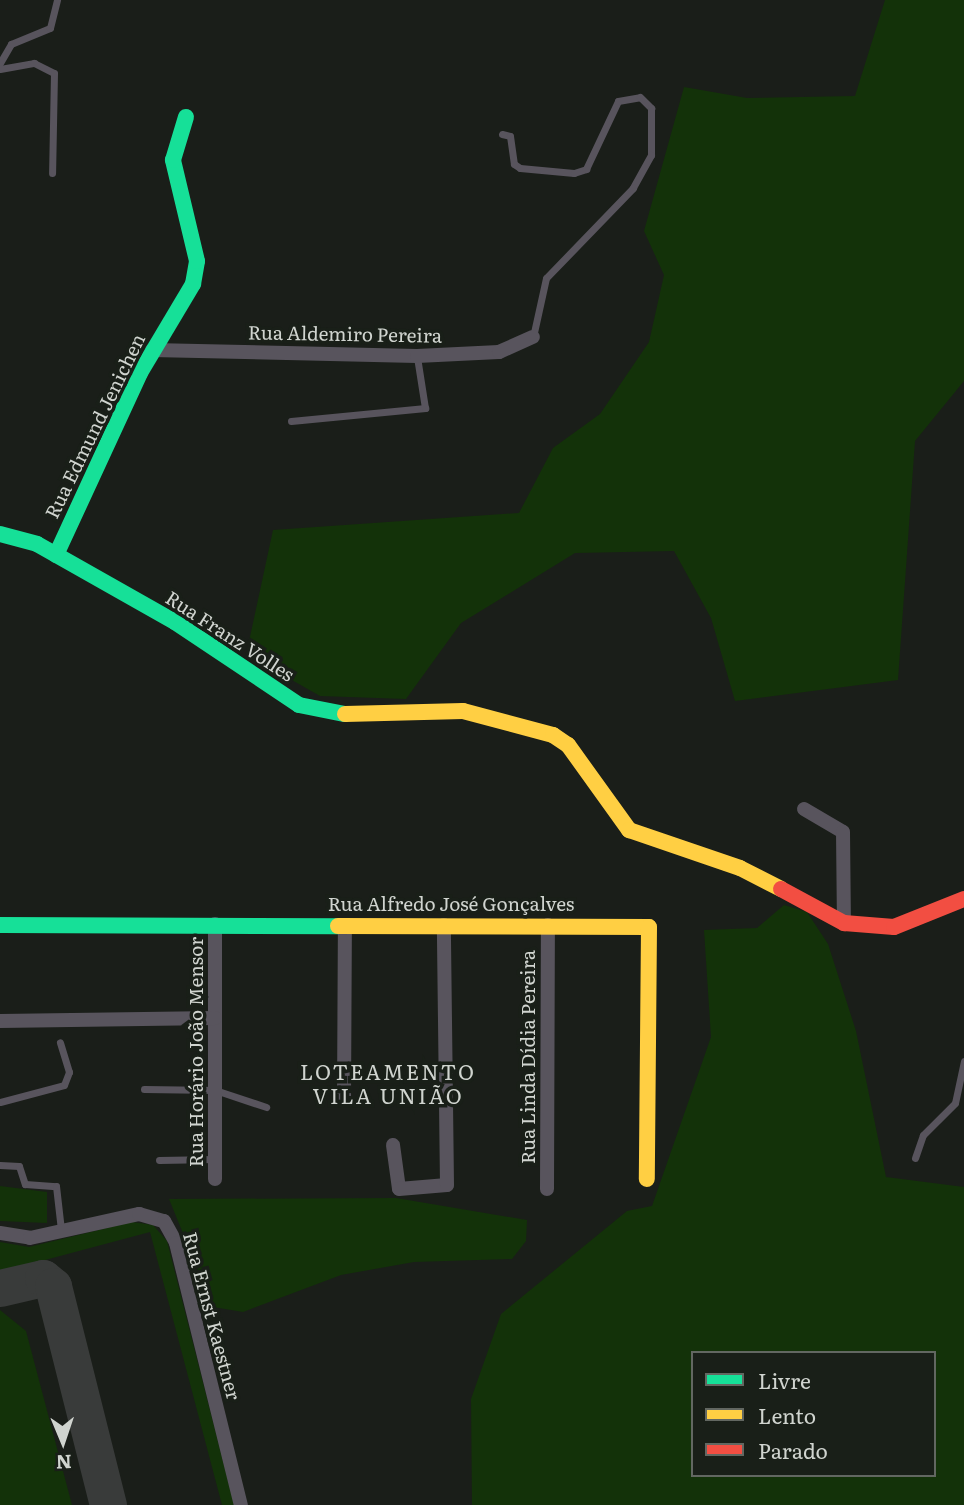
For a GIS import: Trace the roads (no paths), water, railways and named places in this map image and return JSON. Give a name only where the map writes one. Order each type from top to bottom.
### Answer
[{"type":"street","name":"Rua Edmund Jenichen","points":[[56,555],[152,350],[193,284],[197,261],[173,159],[186,117]]},
{"type":"street","name":"Rua Aldemiro Pereira","points":[[152,350],[417,356],[499,352],[533,337]]},
{"type":"street","name":"Rua Franz Volles","points":[[0,534],[56,555],[194,634],[299,705],[347,714],[463,711],[553,735],[568,745],[642,838],[740,868],[844,923],[894,927],[964,898]]},
{"type":"street","points":[[804,809],[843,832],[844,923]]},
{"type":"street","name":"Rua Horário João Mensor","points":[[215,924],[215,1180]]},
{"type":"street","name":"Rua Alfredo José Gonçalves","points":[[0,925],[649,927],[647,1179]]},
{"type":"street","points":[[344,1099],[345,925]]},
{"type":"street","points":[[393,1145],[399,1189],[447,1185],[444,925]]},
{"type":"street","name":"Rua Linda Dídia Pereira","points":[[547,1189],[548,925]]},
{"type":"street","points":[[0,1021],[215,1018]]},
{"type":"street","name":"Rua Ernst Kaestner","points":[[0,1233],[30,1238],[139,1214],[164,1221],[176,1243],[241,1505]]},
{"type":"lane","points":[[0,63],[11,44],[53,24],[57,0]]},
{"type":"lane","points":[[0,69],[34,63],[54,74],[52,173]]},
{"type":"lane","points":[[502,134],[510,136],[514,164],[520,168],[573,173],[586,169],[618,101],[640,97],[651,108],[651,155],[633,188],[546,278],[533,337]]},
{"type":"lane","points":[[291,421],[425,408],[417,356]]},
{"type":"lane","points":[[0,1102],[68,1082],[60,1042]]},
{"type":"lane","points":[[915,1158],[923,1135],[955,1103],[964,1061]]},
{"type":"lane","points":[[144,1089],[215,1090],[266,1107]]},
{"type":"lane","points":[[159,1160],[215,1159]]},
{"type":"lane","points":[[0,1165],[17,1164],[25,1184],[56,1186],[61,1230]]},
{"type":"district","name":"LOTEAMENTO VILA UNIÃO","points":[[388,1083]]}]
